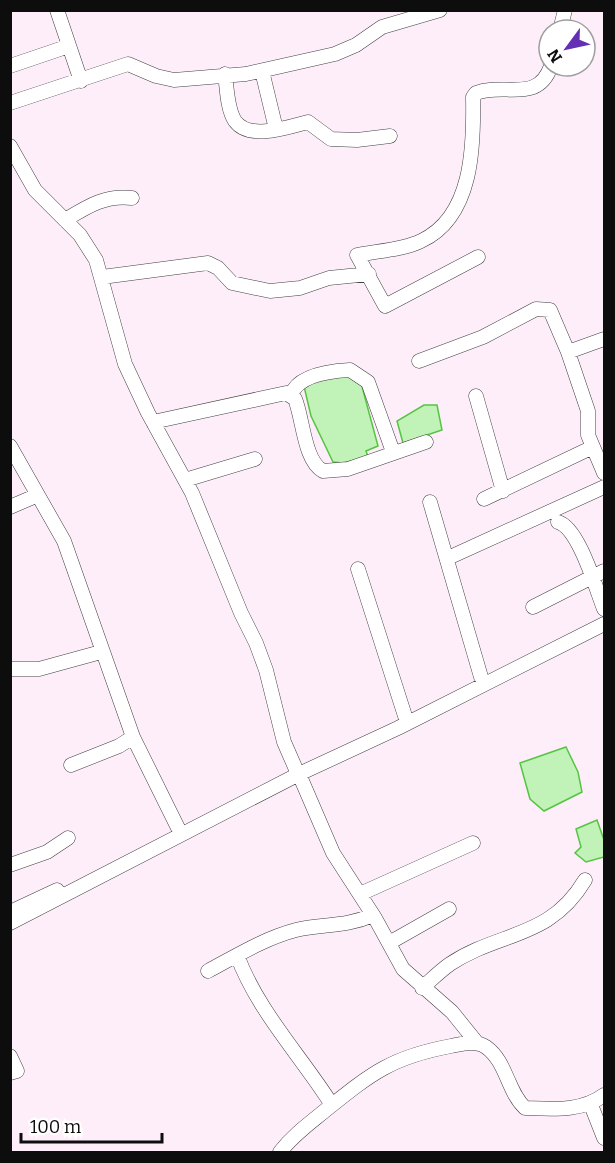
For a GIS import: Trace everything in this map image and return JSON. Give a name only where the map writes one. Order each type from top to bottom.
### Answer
[{"type":"street","points":[[57,10],[81,81]]},
{"type":"street","points":[[10,103],[128,64],[156,76],[174,80],[262,71],[335,54],[356,45],[382,27],[440,10]]},
{"type":"street","points":[[10,66],[69,46]]},
{"type":"street","points":[[262,71],[276,129]]},
{"type":"street","points":[[225,74],[235,120],[246,129],[276,129],[308,122],[332,139],[357,141],[390,136]]},
{"type":"street","points":[[478,257],[385,306],[357,255],[420,242],[446,222],[455,210],[464,186],[472,150],[473,97],[476,93],[534,88],[546,78]]},
{"type":"street","points":[[12,155],[35,190],[88,245],[102,277],[125,364],[185,480],[263,661],[284,742],[333,853],[373,915],[403,969],[452,1012],[477,1043],[486,1047],[502,1065],[512,1091],[525,1108],[591,1106],[604,1095]]},
{"type":"street","points":[[65,220],[96,201],[119,196],[132,198]]},
{"type":"street","points":[[102,277],[208,263],[218,268],[232,283],[270,291],[300,288],[329,278],[369,274]]},
{"type":"street","points":[[419,361],[483,337],[544,308],[550,310],[568,352],[588,411],[587,428],[604,473]]},
{"type":"street","points":[[568,352],[604,339]]},
{"type":"street","points":[[291,395],[294,387],[301,381],[350,370],[368,382],[393,452]]},
{"type":"street","points":[[153,422],[280,393],[291,395],[298,407],[307,446],[319,469],[332,472],[348,469],[426,442]]},
{"type":"street","points":[[476,396],[503,490]]},
{"type":"street","points":[[10,446],[64,541],[101,652],[133,737],[178,828]]},
{"type":"street","points":[[484,499],[593,447]]},
{"type":"street","points":[[185,480],[255,459]]},
{"type":"street","points":[[448,558],[604,488]]},
{"type":"street","points":[[10,507],[38,495]]},
{"type":"street","points":[[430,502],[481,677]]},
{"type":"street","points":[[558,522],[565,524],[575,538],[604,609]]},
{"type":"street","points":[[358,569],[405,716]]},
{"type":"street","points":[[534,607],[604,571]]},
{"type":"street","points":[[10,923],[405,716],[604,615]]},
{"type":"street","points":[[10,912],[178,828],[398,728],[604,624]]},
{"type":"street","points":[[10,669],[39,669],[101,652]]},
{"type":"street","points":[[71,765],[119,746],[133,737]]},
{"type":"street","points":[[10,865],[47,852],[68,838]]},
{"type":"street","points":[[360,894],[473,843]]},
{"type":"street","points":[[422,988],[457,960],[547,922],[575,896],[585,880]]},
{"type":"street","points":[[389,943],[449,909]]},
{"type":"street","points":[[208,971],[237,955],[297,930],[346,925],[373,915]]},
{"type":"street","points":[[237,955],[245,978],[332,1105]]},
{"type":"street","points":[[280,1152],[294,1135],[363,1080],[390,1062],[430,1050],[477,1043]]},
{"type":"street","points":[[10,1056],[16,1071],[10,1073]]},
{"type":"street","points":[[591,1106],[604,1138]]},
{"type":"shaded area","points":[[357,368],[378,446],[366,451],[368,457],[343,463],[333,462],[311,416],[303,382]]},
{"type":"shaded area","points":[[424,405],[437,405],[442,430],[403,443],[397,421]]},
{"type":"shaded area","points":[[566,747],[578,772],[582,792],[544,811],[530,799],[520,763]]},
{"type":"shaded area","points":[[597,820],[604,840],[604,857],[586,862],[575,853],[581,847],[576,829]]}]
